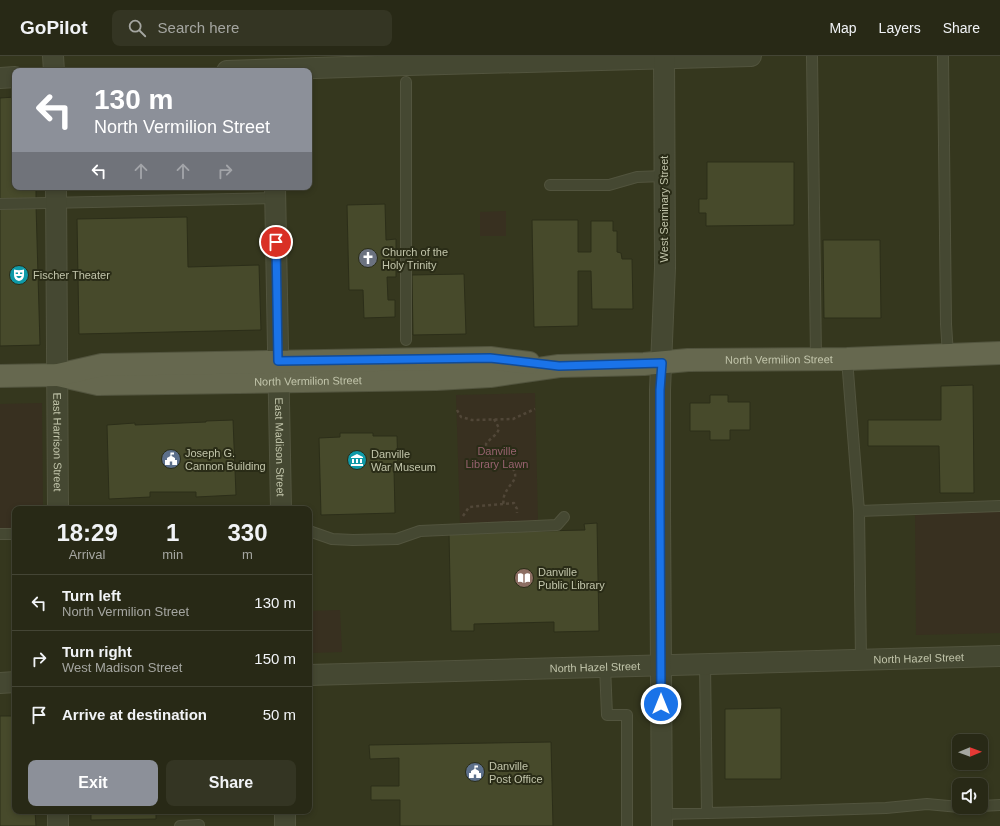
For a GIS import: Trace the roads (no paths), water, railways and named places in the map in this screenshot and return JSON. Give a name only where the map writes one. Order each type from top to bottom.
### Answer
[{"type":"main road","name":"North Vermilion Street","points":[[0,376],[58,375],[102,365],[279,371],[490,358],[559,366],[662,363],[688,360],[847,359],[1000,353]]},
{"type":"street","points":[[53,56],[54,68]]},
{"type":"street","points":[[254,68],[272,66],[407,68],[664,57],[751,56]]},
{"type":"street","name":"West Seminary Street","points":[[662,820],[660,390],[665,268],[664,57]]},
{"type":"street","points":[[0,78],[12,77]]},
{"type":"street","name":"East Madison Street","points":[[275,193],[281,506]]},
{"type":"street","name":"East Harrison Street","points":[[57,195],[58,506]]},
{"type":"street","name":"North Hazel Street","points":[[312,675],[1000,656]]},
{"type":"street","points":[[0,683],[12,682]]},
{"type":"street","points":[[58,814],[58,826]]},
{"type":"street","points":[[285,814],[285,826]]},
{"type":"lane","points":[[812,56],[816,358]]},
{"type":"lane","points":[[943,56],[946,324],[948,355]]},
{"type":"lane","points":[[406,340],[407,68]]},
{"type":"lane","points":[[550,186],[608,185],[637,177],[664,176]]},
{"type":"lane","points":[[0,204],[57,195],[275,193]]},
{"type":"lane","points":[[847,359],[859,511],[861,659]]},
{"type":"lane","points":[[859,511],[1000,506]]},
{"type":"lane","points":[[312,532],[332,539],[397,539],[420,531],[557,525],[564,517]]},
{"type":"lane","points":[[0,534],[12,534]]},
{"type":"lane","points":[[705,664],[707,813]]},
{"type":"lane","points":[[605,666],[607,715],[627,715],[627,826]]},
{"type":"lane","points":[[662,820],[707,813],[854,809],[927,804],[952,806]]},
{"type":"lane","points":[[988,806],[1000,805]]},
{"type":"lane","points":[[180,826],[199,825]]},
{"type":"place","name":"Church of the Holy Trinity","points":[[368,258]]},
{"type":"place","name":"Fischer Theater","points":[[19,275]]},
{"type":"place","name":"Joseph G. Cannon Building","points":[[171,459]]},
{"type":"place","name":"Danville War Museum","points":[[357,460]]},
{"type":"place","name":"Danville Public Library","points":[[524,578]]},
{"type":"place","name":"Danville Post Office","points":[[475,772]]},
{"type":"park label","name":"Danville Library Lawn","points":[[497,457]]}]
